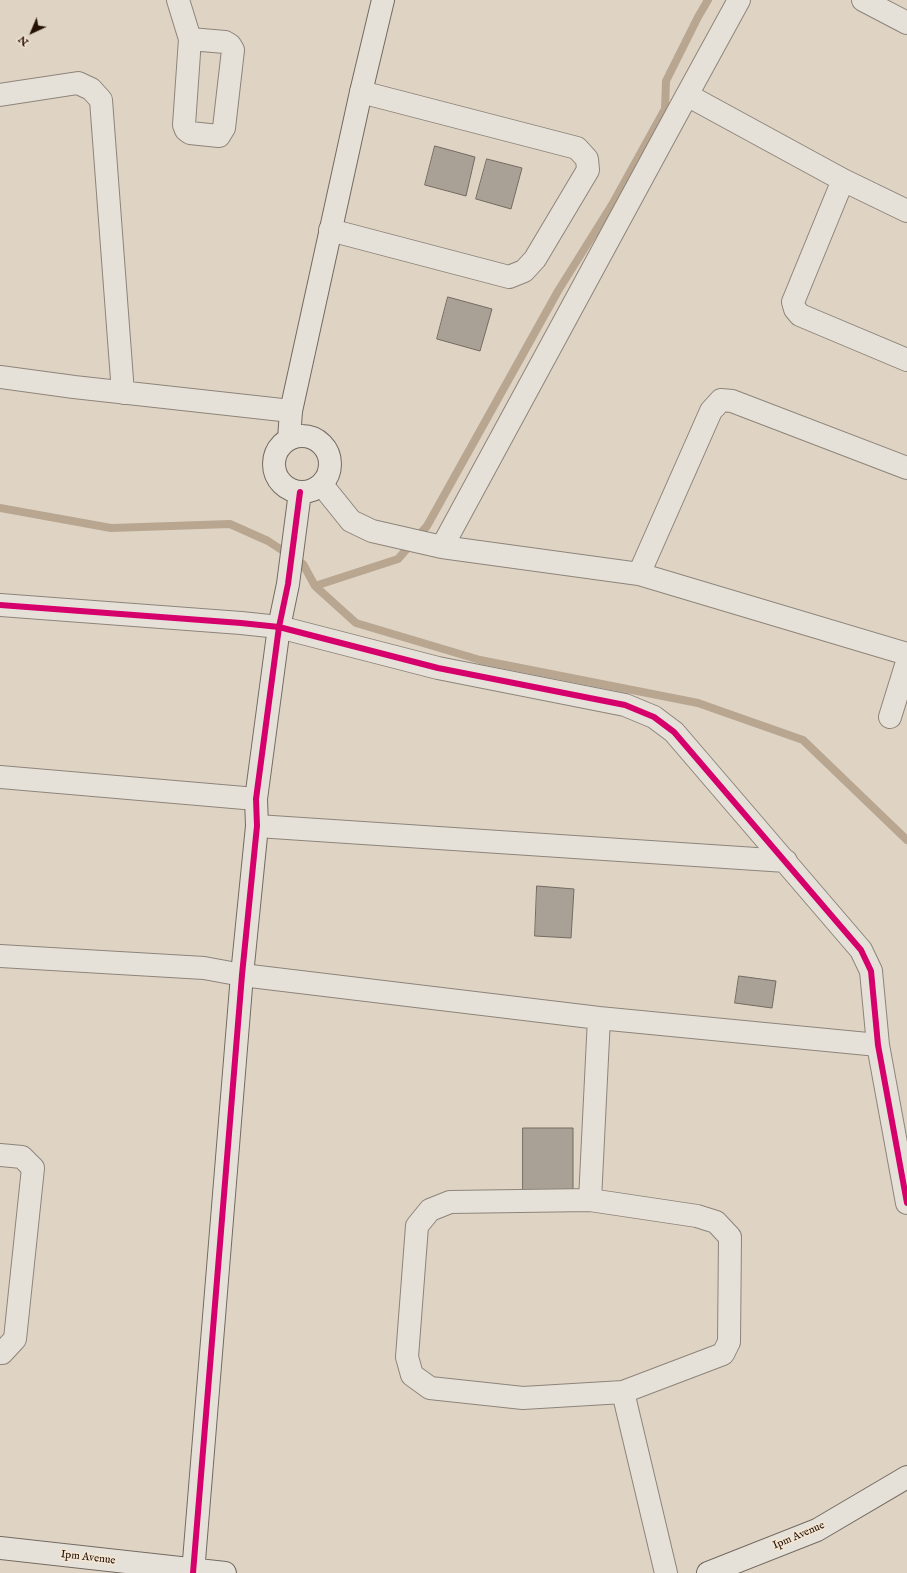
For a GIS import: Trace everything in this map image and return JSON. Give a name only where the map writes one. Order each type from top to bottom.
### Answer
[{"type":"street","points":[[178,0],[190,39]]},
{"type":"street","points":[[289,439],[291,411],[330,230],[383,0]]},
{"type":"street","points":[[436,545],[739,0]]},
{"type":"street","points":[[863,0],[907,23]]},
{"type":"street","points":[[0,95],[78,83],[91,89],[101,100],[123,393]]},
{"type":"street","points":[[330,230],[509,278],[524,271],[535,260],[588,170],[587,159],[577,148],[361,92]]},
{"type":"street","points":[[687,96],[842,180],[907,211]]},
{"type":"street","points":[[842,180],[793,302],[795,309],[800,314],[907,360]]},
{"type":"street","points":[[0,377],[123,393],[291,411]]},
{"type":"street","points":[[639,574],[711,411],[721,400],[732,401],[907,468]]},
{"type":"street","points":[[300,436],[312,437],[321,444],[328,453],[330,464],[328,476],[322,485],[315,490],[300,492],[288,489],[279,481],[274,469],[274,457],[280,446],[289,439],[300,436]]},
{"type":"street","points":[[322,485],[351,521],[372,531],[436,545],[639,574],[907,654]]},
{"type":"street","points":[[194,1572],[242,975],[257,826],[256,799],[279,628],[288,584],[300,492]]},
{"type":"street","points":[[0,605],[242,623],[279,628],[438,668],[625,705],[654,717],[674,732],[862,950],[871,971],[878,1045],[907,1203]]},
{"type":"street","points":[[890,717],[907,662]]},
{"type":"street","points":[[0,777],[256,799]]},
{"type":"street","points":[[257,826],[786,861]]},
{"type":"street","points":[[0,956],[204,968],[242,975],[599,1018],[878,1045]]},
{"type":"street","points":[[590,1200],[599,1018]]},
{"type":"street","points":[[0,1155],[22,1157],[33,1168],[15,1339],[2,1353],[0,1353]]},
{"type":"street","points":[[590,1200],[697,1216],[716,1222],[730,1238],[729,1342],[723,1354],[623,1392],[523,1398],[430,1388],[412,1375],[407,1357],[417,1226],[430,1210],[450,1202],[590,1200]]},
{"type":"street","points":[[623,1392],[666,1573]]},
{"type":"street","name":"Ipm Avenue","points":[[708,1573],[817,1530],[907,1477]]},
{"type":"street","name":"Ipm Avenue","points":[[0,1548],[194,1572],[225,1573]]},
{"type":"building","points":[[435,146],[475,157],[466,196],[425,185]]},
{"type":"building","points":[[487,159],[522,168],[511,209],[476,199]]},
{"type":"building","points":[[448,297],[492,309],[480,351],[437,339]]},
{"type":"building","points":[[537,886],[574,889],[571,938],[535,936]]},
{"type":"building","points":[[739,976],[776,981],[772,1008],[735,1003]]},
{"type":"building","points":[[523,1128],[573,1128],[573,1193],[523,1193]]},
{"type":"waterway","points":[[315,586],[398,559],[427,526],[558,291],[613,203],[665,109],[666,81],[708,0]]},
{"type":"waterway","points":[[0,508],[111,528],[230,524],[268,541],[303,564],[315,586],[356,623],[480,660],[698,703],[803,740],[907,840]]},
{"type":"cycle path","points":[[193,1573],[242,975],[257,826],[256,799],[279,627],[288,584],[300,492]]},
{"type":"cycle path","points":[[0,605],[279,627],[438,668],[625,705],[654,717],[674,732],[861,950],[871,971],[878,1045],[907,1203]]}]
